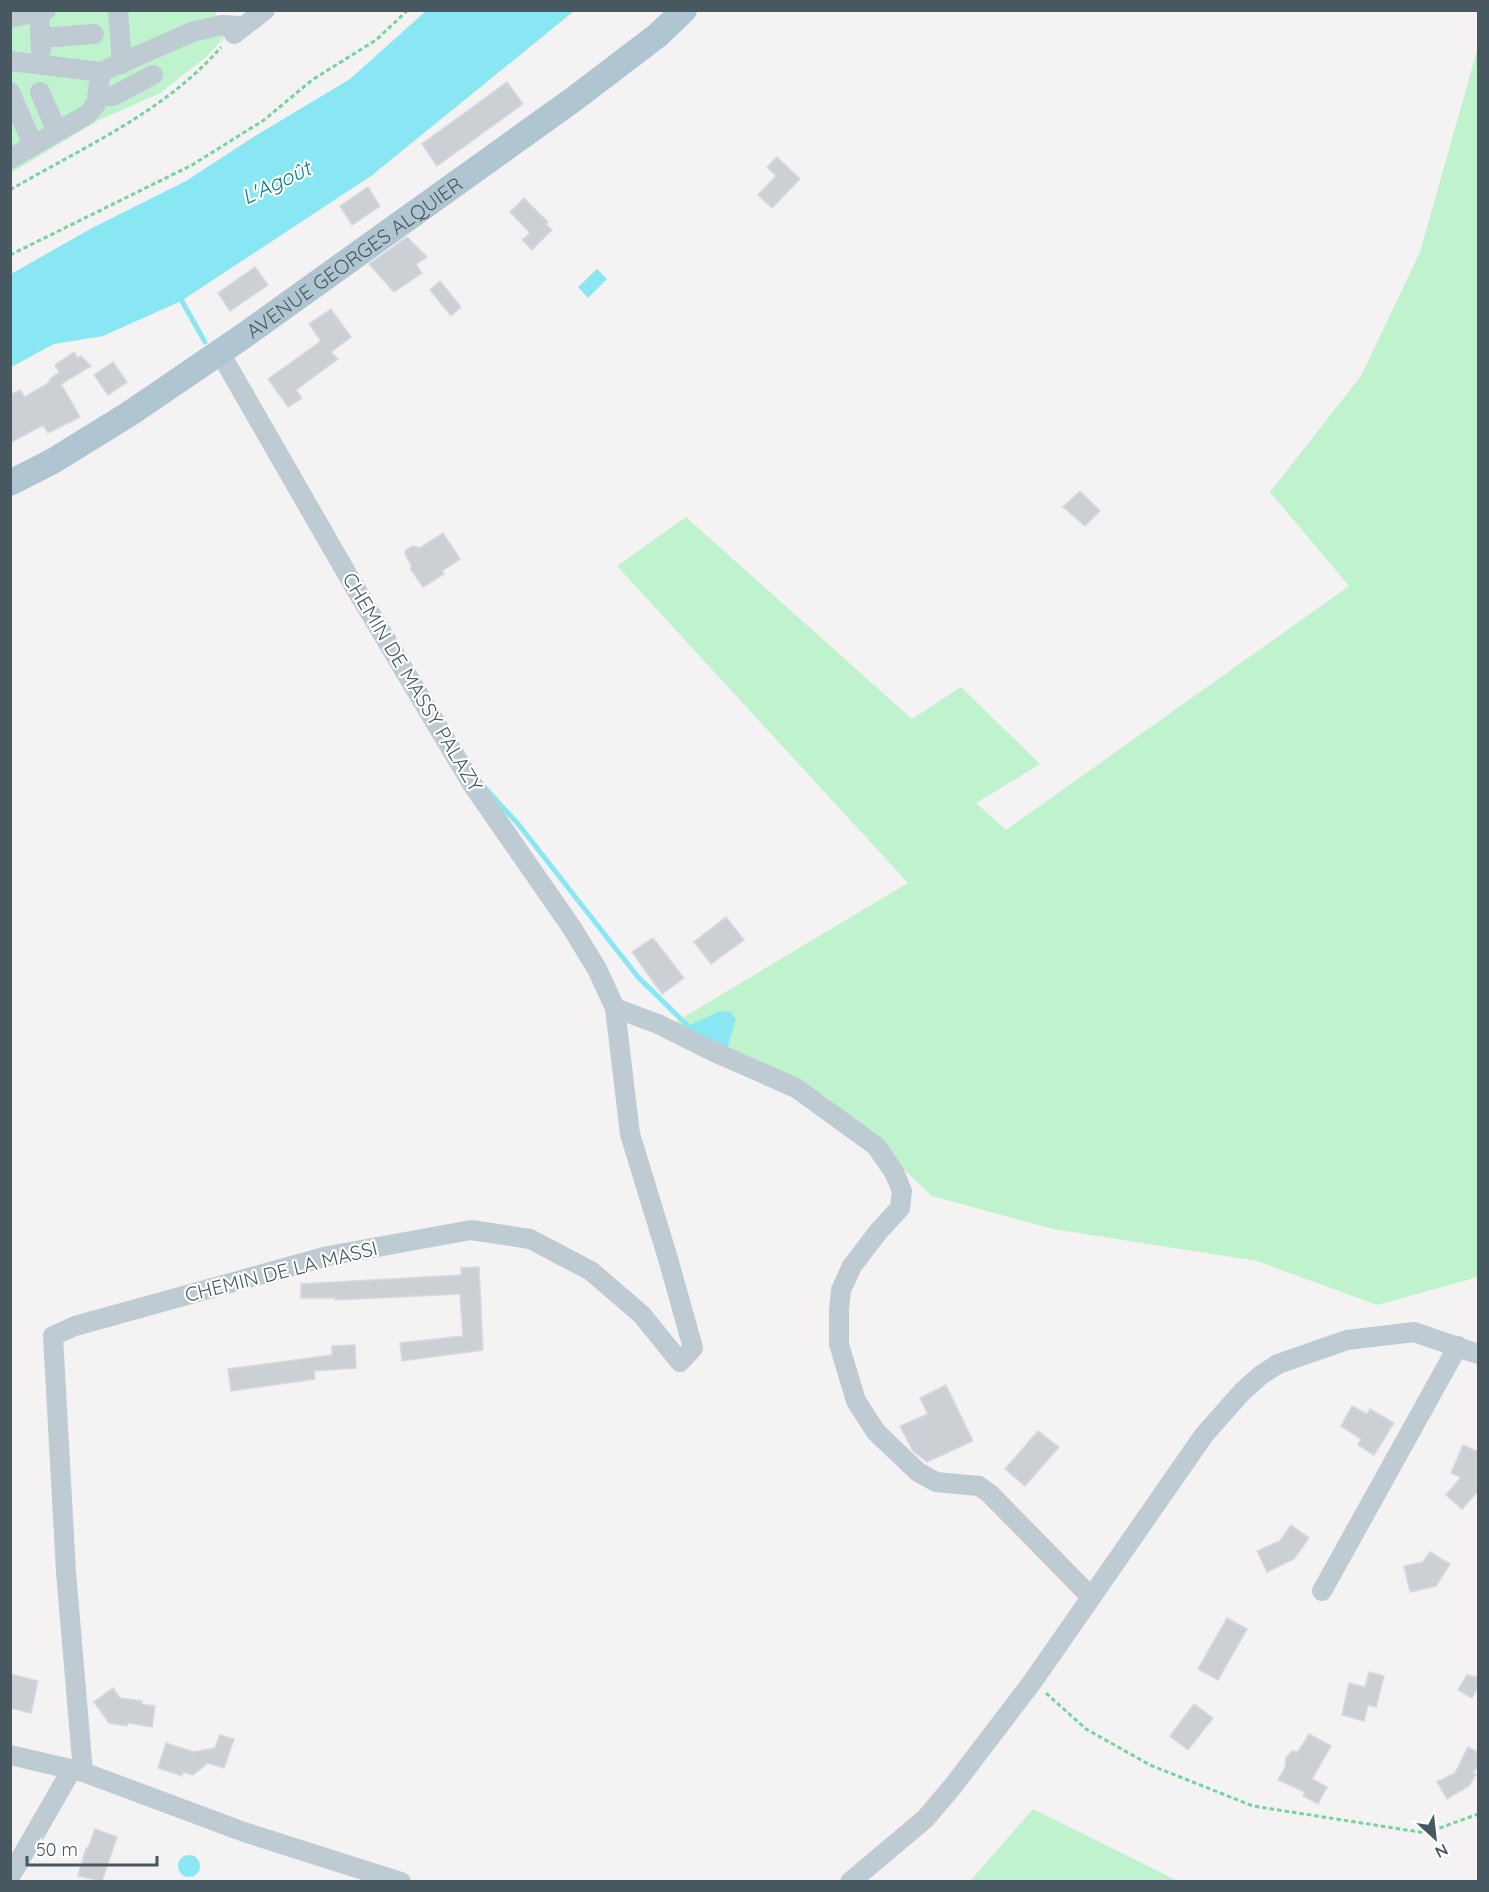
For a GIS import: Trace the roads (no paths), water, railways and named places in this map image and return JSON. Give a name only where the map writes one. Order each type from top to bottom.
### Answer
[{"type":"main road","name":"AVENUE GEORGES ALQUIER","points":[[10,483],[53,461],[129,414],[252,330],[574,99],[658,35],[684,10]]},
{"type":"street","points":[[118,10],[122,64]]},
{"type":"street","points":[[10,61],[101,72],[192,32],[222,25],[235,32],[265,10]]},
{"type":"street","points":[[10,18],[41,11],[41,63]]},
{"type":"street","points":[[41,38],[94,34]]},
{"type":"street","points":[[10,159],[57,132],[76,111],[88,114],[96,104],[101,72]]},
{"type":"street","points":[[98,96],[113,96],[153,75]]},
{"type":"street","points":[[10,92],[33,145]]},
{"type":"street","points":[[40,92],[57,132]]},
{"type":"street","name":"CHEMIN DE MASSY PALAZY","points":[[219,351],[354,586],[472,784],[572,927],[597,969],[615,1008]]},
{"type":"street","points":[[615,1008],[664,1027],[796,1088],[876,1146],[894,1172],[902,1191],[900,1208],[852,1266],[842,1290],[838,1310],[839,1344],[856,1401],[876,1432],[918,1472],[936,1482],[979,1486],[990,1494],[1091,1597]]},
{"type":"street","name":"CHEMIN DE LA MASSI","points":[[78,1771],[53,1336],[75,1326],[328,1256],[471,1230],[530,1239],[591,1271],[642,1315],[680,1362],[693,1348],[630,1134],[615,1008]]},
{"type":"street","points":[[850,1881],[925,1819],[953,1786],[1033,1681],[1204,1435],[1242,1392],[1261,1375],[1278,1364],[1347,1340],[1414,1332],[1479,1354]]},
{"type":"street","points":[[1322,1591],[1458,1346]]},
{"type":"street","points":[[10,1755],[78,1771],[244,1832],[401,1881]]},
{"type":"street","points":[[10,1877],[78,1771]]},
{"type":"water","name":"L'Agoût","points":[[426,11],[574,11],[371,176],[181,301],[103,336],[54,344],[11,367],[11,274],[92,228],[186,181],[350,79]]},
{"type":"water","points":[[597,269],[607,279],[588,298],[578,287]]},
{"type":"water","points":[[720,1011],[730,1012],[736,1019],[726,1052],[692,1031],[688,1026]]},
{"type":"water","points":[[189,1855],[197,1858],[200,1866],[197,1874],[189,1877],[181,1874],[178,1866],[181,1858]]},
{"type":"waterway","points":[[179,296],[205,342]]},
{"type":"waterway","points":[[485,788],[519,825],[638,977],[688,1026]]}]
